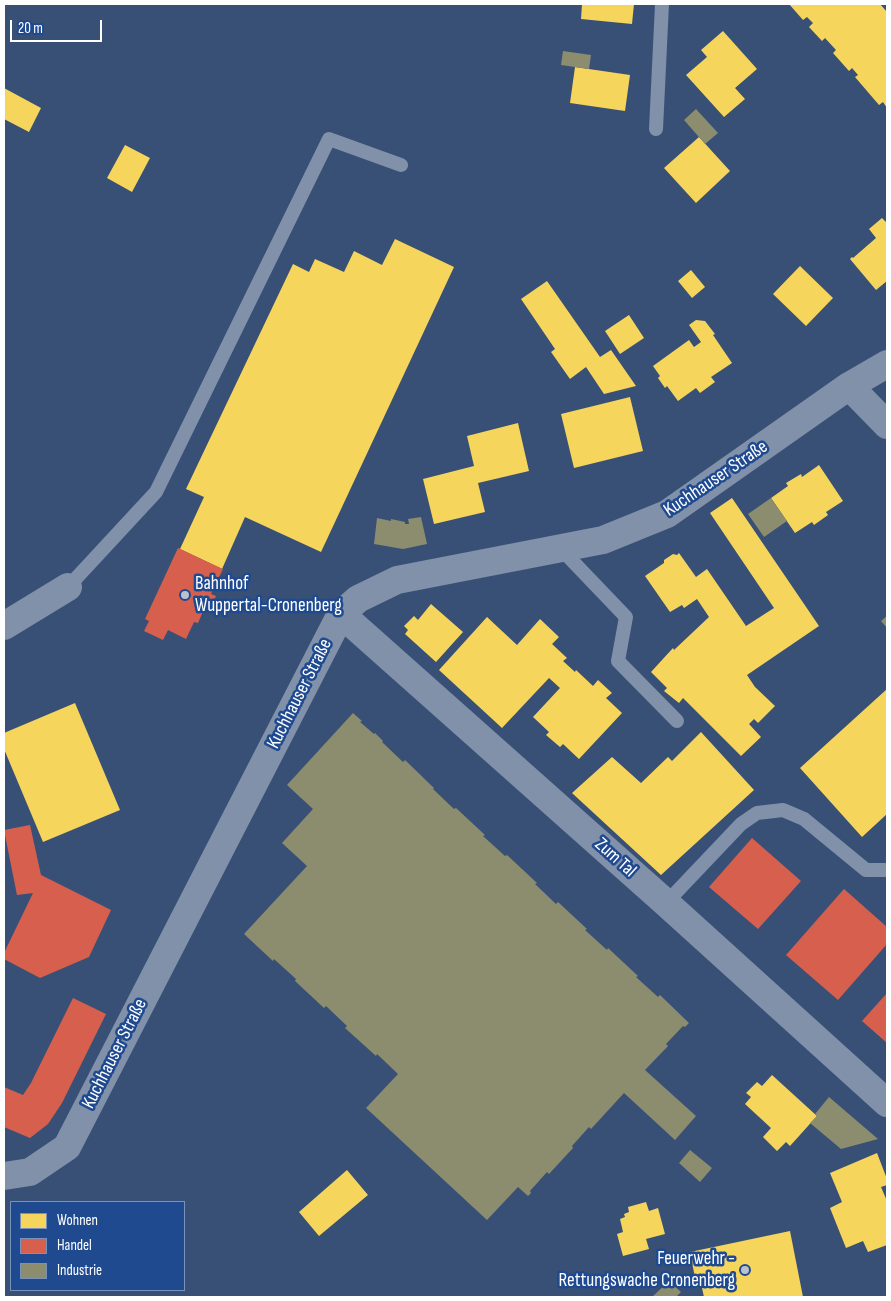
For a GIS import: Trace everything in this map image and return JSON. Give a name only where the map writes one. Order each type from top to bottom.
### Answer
[{"type":"street","name":"Kuchhauser Straße","points":[[4,1176],[30,1172],[67,1147],[341,614],[358,598],[397,580],[603,540],[667,514],[849,386],[887,364]]},
{"type":"street","points":[[849,386],[887,425]]},
{"type":"street","points":[[4,626],[68,587]]},
{"type":"street","name":"Zum Tal","points":[[341,614],[666,903],[887,1103]]},
{"type":"lane","points":[[656,130],[662,4]]},
{"type":"lane","points":[[68,587],[156,492],[329,139],[401,165]]},
{"type":"lane","points":[[560,548],[626,617],[618,662],[678,721]]},
{"type":"lane","points":[[666,903],[741,824],[757,813],[783,810],[790,812],[804,819],[866,870],[887,870]]},
{"type":"building: Wohnen","points":[[582,4],[634,4],[632,24],[581,19]]},
{"type":"building: Wohnen","points":[[789,4],[880,4],[887,12],[887,108],[883,102],[879,105],[855,77],[858,75],[852,68],[849,71],[833,53],[836,50],[825,38],[822,41],[809,27],[813,23],[807,17],[803,20]]},
{"type":"building: Wohnen","points":[[723,31],[757,69],[735,88],[745,99],[724,117],[686,75],[707,57],[701,50]]},
{"type":"building: Wohnen","points":[[575,67],[630,75],[625,111],[570,103]]},
{"type":"building: Wohnen","points":[[4,88],[41,108],[29,132],[4,119]]},
{"type":"building: Wohnen","points":[[699,137],[730,171],[696,203],[664,168]]},
{"type":"building: Wohnen","points":[[125,145],[150,158],[132,192],[107,178]]},
{"type":"building: Wohnen","points":[[882,218],[887,223],[887,281],[876,290],[850,259],[876,238],[869,229]]},
{"type":"building: Wohnen","points":[[395,239],[454,267],[321,552],[245,517],[222,569],[180,549],[204,497],[186,489],[293,264],[309,272],[315,259],[344,272],[354,251],[382,265]]},
{"type":"building: Wohnen","points":[[800,266],[833,298],[806,326],[773,294]]},
{"type":"building: Wohnen","points":[[691,270],[705,287],[692,298],[678,281]]},
{"type":"building: Wohnen","points":[[547,281],[600,357],[611,350],[636,386],[604,394],[586,367],[570,379],[551,352],[555,349],[521,299]]},
{"type":"building: Wohnen","points":[[629,315],[644,338],[620,354],[605,331]]},
{"type":"building: Wohnen","points":[[696,320],[705,321],[732,363],[711,377],[715,382],[700,393],[696,388],[678,401],[667,386],[665,388],[653,366],[689,340],[694,347],[701,342],[689,325]]},
{"type":"building: Wohnen","points":[[630,397],[643,451],[574,468],[561,414]]},
{"type":"building: Wohnen","points":[[518,423],[529,471],[478,483],[485,512],[434,524],[423,479],[474,466],[467,436]]},
{"type":"building: Wohnen","points":[[819,465],[843,501],[826,512],[828,515],[814,525],[812,522],[795,533],[771,498],[788,486],[786,483],[801,474],[802,477]]},
{"type":"building: Wohnen","points":[[732,498],[819,626],[747,675],[755,687],[775,706],[758,723],[754,719],[749,724],[761,737],[741,756],[683,698],[679,703],[664,691],[667,688],[651,672],[673,648],[674,650],[709,617],[697,599],[684,608],[682,605],[670,612],[645,576],[664,563],[664,560],[673,554],[677,555],[679,553],[696,577],[707,569],[746,626],[774,608],[710,513]]},
{"type":"building: Wohnen","points":[[431,604],[463,632],[436,662],[405,634],[408,630],[404,626],[414,616],[418,620]]},
{"type":"building: Wohnen","points":[[487,617],[517,645],[540,619],[559,637],[552,644],[567,658],[563,661],[593,686],[598,680],[612,693],[606,698],[622,713],[579,759],[563,744],[560,747],[546,735],[549,732],[533,717],[560,688],[549,678],[502,728],[439,670]]},
{"type":"building: Wohnen","points":[[887,689],[887,814],[862,837],[800,768]]},
{"type":"building: Wohnen","points":[[75,703],[120,810],[43,842],[4,749],[4,733]]},
{"type":"building: Wohnen","points":[[701,732],[754,790],[661,875],[572,793],[612,757],[641,783],[668,757],[672,761]]},
{"type":"building: Wohnen","points":[[772,1075],[817,1116],[790,1146],[786,1142],[777,1151],[763,1137],[771,1128],[745,1104],[751,1097],[746,1093],[757,1082],[762,1086]]},
{"type":"building: Wohnen","points":[[877,1153],[887,1179],[887,1185],[881,1187],[887,1201],[887,1245],[868,1252],[863,1241],[846,1248],[830,1208],[842,1202],[830,1173]]},
{"type":"building: Wohnen","points":[[347,1170],[368,1195],[319,1236],[299,1212]]},
{"type":"building: Wohnen","points":[[646,1202],[649,1211],[658,1208],[665,1234],[646,1239],[649,1249],[623,1256],[617,1234],[623,1232],[620,1219],[629,1212],[628,1207]]},
{"type":"building: Wohnen","name":"Feuerwehr - Rettungswache Cronenberg","points":[[790,1231],[803,1297],[704,1297],[702,1288],[697,1288],[690,1252]]},
{"type":"building: Handel","name":"Bahnhof Wuppertal-Cronenberg","points":[[178,548],[223,569],[211,594],[216,596],[212,605],[207,602],[198,623],[194,622],[186,639],[168,630],[163,640],[144,631],[149,621],[145,619]]},
{"type":"building: Handel","points":[[30,825],[41,875],[111,910],[89,957],[40,978],[4,959],[4,953],[33,893],[17,895],[4,830]]},
{"type":"building: Handel","points":[[752,838],[801,881],[758,929],[709,887]]},
{"type":"building: Handel","points":[[844,889],[887,927],[887,944],[838,1000],[786,955]]},
{"type":"building: Handel","points":[[887,993],[887,1043],[862,1021]]},
{"type":"building: Handel","points":[[73,998],[106,1014],[62,1103],[48,1124],[30,1138],[4,1127],[4,1087],[23,1095],[31,1083]]},
{"type":"building: Industrie","points":[[563,51],[591,55],[589,69],[561,65]]},
{"type":"building: Industrie","points":[[696,109],[718,133],[705,144],[684,120]]},
{"type":"building: Industrie","points":[[771,498],[787,521],[764,537],[748,514]]},
{"type":"building: Industrie","points":[[421,517],[427,544],[403,549],[374,544],[377,518],[391,521],[391,519],[409,524],[408,519]]},
{"type":"building: Industrie","points":[[887,616],[887,628],[881,621]]},
{"type":"building: Industrie","points":[[353,713],[362,721],[360,722],[375,733],[403,762],[405,760],[454,809],[456,808],[485,835],[483,836],[537,883],[535,884],[556,904],[558,902],[587,929],[585,930],[607,950],[608,948],[638,976],[636,977],[658,997],[660,995],[689,1023],[685,1027],[683,1026],[666,1044],[668,1046],[645,1070],[696,1116],[675,1140],[624,1093],[591,1129],[589,1127],[549,1174],[547,1172],[530,1191],[531,1193],[528,1196],[518,1187],[487,1220],[366,1108],[398,1074],[345,1028],[347,1026],[326,1006],[324,1008],[295,981],[296,979],[244,934],[307,866],[282,843],[313,809],[287,785]]},
{"type":"building: Industrie","points":[[829,1097],[878,1139],[841,1149],[810,1123],[817,1116],[815,1114]]},
{"type":"building: Industrie","points":[[690,1150],[712,1168],[700,1182],[679,1163]]},
{"type":"building: Industrie","points":[[669,1281],[681,1292],[676,1297],[652,1297]]},
{"type":"place","name":"Bahnhof Wuppertal-Cronenberg","points":[[185,595]]},
{"type":"place","name":"Feuerwehr - Rettungswache Cronenberg","points":[[745,1270]]}]
